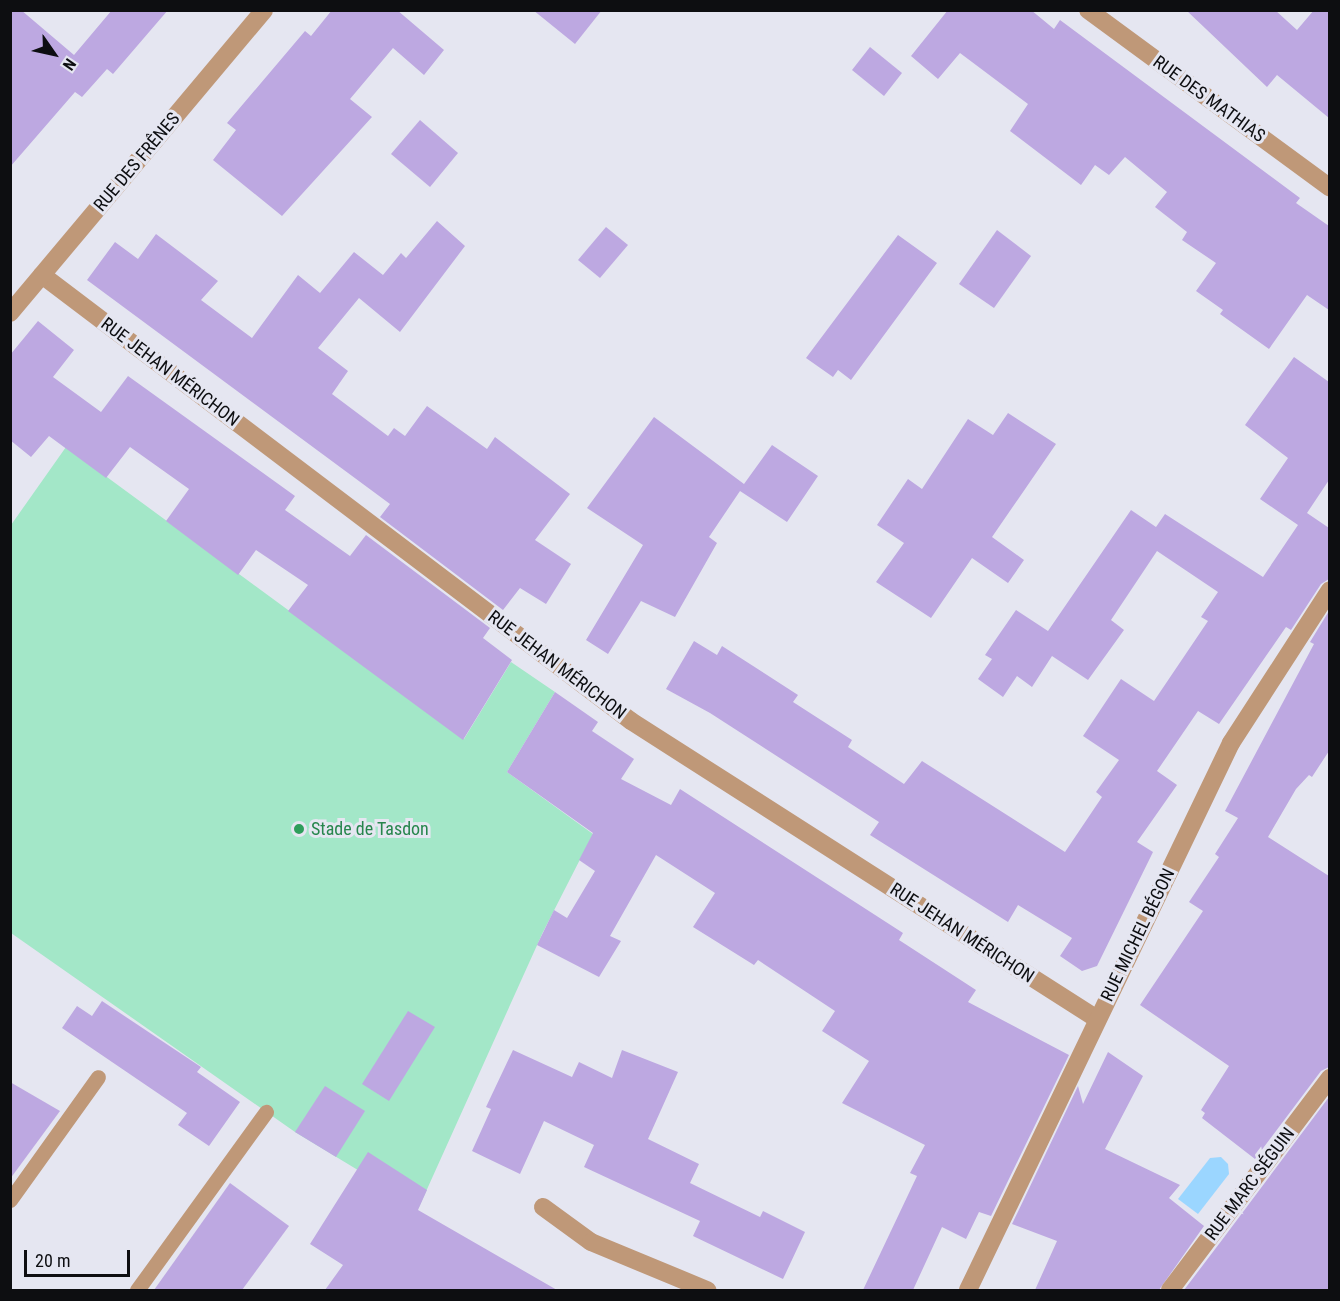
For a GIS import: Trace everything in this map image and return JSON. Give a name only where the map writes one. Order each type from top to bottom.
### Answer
[{"type":"street","name":"RUE DES FRÊNES","points":[[10,313],[264,10]]},
{"type":"street","name":"RUE DES MATHIAS","points":[[1088,10],[1328,184]]},
{"type":"street","name":"RUE JEHAN MÉRICHON","points":[[42,276],[631,721],[1097,1019]]},
{"type":"street","name":"RUE MICHEL BÉGON","points":[[968,1290],[1231,743],[1329,590]]},
{"type":"street","name":"RUE MARC SÉGUIN","points":[[1170,1290],[1329,1078]]},
{"type":"street","points":[[543,1207],[591,1242],[707,1290]]},
{"type":"lane","points":[[10,1200],[98,1077]]},
{"type":"lane","points":[[137,1290],[266,1112]]},
{"type":"green space","name":"Stade de Tasdon","points":[[66,447],[464,739],[511,662],[555,692],[507,772],[593,834],[543,932],[419,1207],[295,1132],[11,933],[11,525]]},
{"type":"water","points":[[1221,1157],[1228,1164],[1229,1174],[1198,1214],[1178,1199],[1210,1158]]},
{"type":"building","points":[[10,10],[21,10],[74,55],[112,10],[168,10],[113,74],[107,69],[82,97],[75,92],[10,167]]},
{"type":"building","points":[[332,10],[397,10],[444,50],[424,75],[393,48],[350,99],[372,117],[282,216],[213,160],[236,130],[227,123],[305,31],[311,36]]},
{"type":"building","points":[[533,10],[602,10],[575,44]]},
{"type":"building","points":[[948,10],[1031,10],[1054,29],[1060,20],[1300,198],[1296,203],[1329,226],[1329,310],[1307,295],[1269,349],[1220,314],[1223,310],[1196,291],[1216,263],[1182,240],[1187,232],[1155,207],[1167,192],[1125,157],[1109,175],[1095,165],[1081,185],[1010,131],[1028,104],[960,53],[938,79],[911,56]]},
{"type":"building","points":[[1186,10],[1275,10],[1297,30],[1314,10],[1329,10],[1329,118],[1277,75],[1267,87]]},
{"type":"building","points":[[870,47],[902,73],[884,96],[852,70]]},
{"type":"building","points":[[420,120],[458,153],[430,187],[391,154]]},
{"type":"building","points":[[437,221],[465,246],[400,332],[359,298],[318,348],[348,371],[332,394],[388,436],[394,428],[405,436],[427,406],[487,449],[495,437],[570,494],[535,540],[571,564],[546,604],[520,588],[503,610],[380,517],[390,504],[87,280],[115,242],[138,259],[156,234],[218,281],[201,300],[252,338],[298,275],[320,293],[354,252],[383,275],[401,253],[406,258]]},
{"type":"building","points":[[606,227],[628,245],[600,278],[578,260]]},
{"type":"building","points":[[997,230],[1031,256],[994,308],[959,284]]},
{"type":"building","points":[[898,235],[937,263],[851,380],[838,370],[833,377],[806,358]]},
{"type":"building","points":[[38,321],[74,350],[53,377],[101,412],[128,376],[295,496],[285,510],[350,556],[366,535],[490,628],[483,638],[512,660],[463,740],[288,611],[308,585],[256,550],[238,575],[166,521],[189,489],[130,447],[106,478],[49,436],[31,457],[10,440],[10,355]]},
{"type":"building","points":[[1294,357],[1329,382],[1329,480],[1307,513],[1329,528],[1329,579],[1321,584],[1291,630],[1286,627],[1219,724],[1198,711],[1157,771],[1177,785],[1137,842],[1153,852],[1097,966],[1082,971],[1060,956],[1072,938],[1018,905],[1008,922],[870,835],[879,822],[710,713],[666,689],[694,641],[717,655],[722,646],[798,695],[793,702],[852,740],[848,747],[904,784],[922,761],[1065,852],[1102,797],[1096,792],[1119,760],[1083,736],[1121,679],[1154,701],[1208,621],[1201,617],[1218,592],[1157,551],[1111,620],[1124,630],[1088,680],[1052,656],[1032,687],[1017,676],[1003,697],[978,679],[992,659],[985,655],[1016,610],[1048,631],[1131,510],[1156,527],[1165,514],[1263,577],[1298,525],[1260,499],[1288,458],[1245,425]]},
{"type":"building","points":[[1008,413],[1056,444],[992,537],[1024,560],[1008,583],[972,558],[931,618],[876,582],[904,543],[877,525],[908,479],[922,489],[968,419],[993,435]]},
{"type":"building","points":[[654,417],[744,484],[772,445],[818,476],[787,522],[740,491],[709,537],[717,543],[675,617],[641,601],[608,654],[586,640],[643,545],[587,508]]},
{"type":"building","points":[[1329,611],[1329,751],[1312,777],[1309,775],[1296,789],[1268,837],[1329,876],[1329,1067],[1321,1071],[1255,1159],[1202,1118],[1205,1113],[1201,1110],[1229,1066],[1140,1005],[1203,911],[1189,902],[1219,857],[1215,854],[1238,818],[1225,811],[1314,644],[1310,642]]},
{"type":"building","points":[[555,692],[598,722],[592,731],[634,759],[621,779],[671,805],[680,789],[903,933],[899,940],[976,990],[968,1002],[1069,1055],[991,1216],[979,1212],[966,1239],[942,1227],[913,1290],[863,1290],[917,1176],[910,1173],[925,1145],[842,1103],[869,1061],[822,1031],[835,1011],[758,960],[754,965],[693,927],[715,893],[656,855],[610,936],[621,941],[599,977],[537,945],[554,910],[567,918],[595,871],[579,860],[593,833],[507,772]]},
{"type":"building","points":[[102,1001],[201,1067],[197,1072],[240,1102],[209,1146],[178,1125],[187,1113],[62,1028],[77,1006],[92,1016]]},
{"type":"building","points":[[408,1011],[435,1027],[389,1101],[362,1084]]},
{"type":"building","points":[[513,1050],[572,1077],[579,1062],[612,1078],[622,1050],[678,1072],[648,1139],[699,1164],[690,1183],[760,1217],[763,1211],[805,1232],[783,1279],[693,1236],[700,1221],[584,1167],[594,1145],[544,1121],[520,1174],[472,1151],[491,1109],[486,1107]]},
{"type":"building","points":[[1108,1052],[1143,1076],[1105,1149],[1180,1185],[1169,1198],[1204,1226],[1159,1290],[1035,1290],[1057,1241],[1012,1224],[1078,1086],[1083,1104]]},
{"type":"building","points":[[10,1082],[60,1111],[10,1179]]},
{"type":"building","points":[[325,1086],[365,1111],[336,1157],[295,1132]]},
{"type":"building","points":[[1329,1097],[1329,1290],[1184,1290],[1222,1240]]},
{"type":"building","points":[[368,1152],[427,1190],[418,1210],[557,1290],[325,1290],[343,1265],[310,1244]]},
{"type":"building","points":[[230,1183],[289,1226],[242,1290],[154,1290]]},
{"type":"place","name":"Stade de Tasdon","points":[[299,829]]}]
